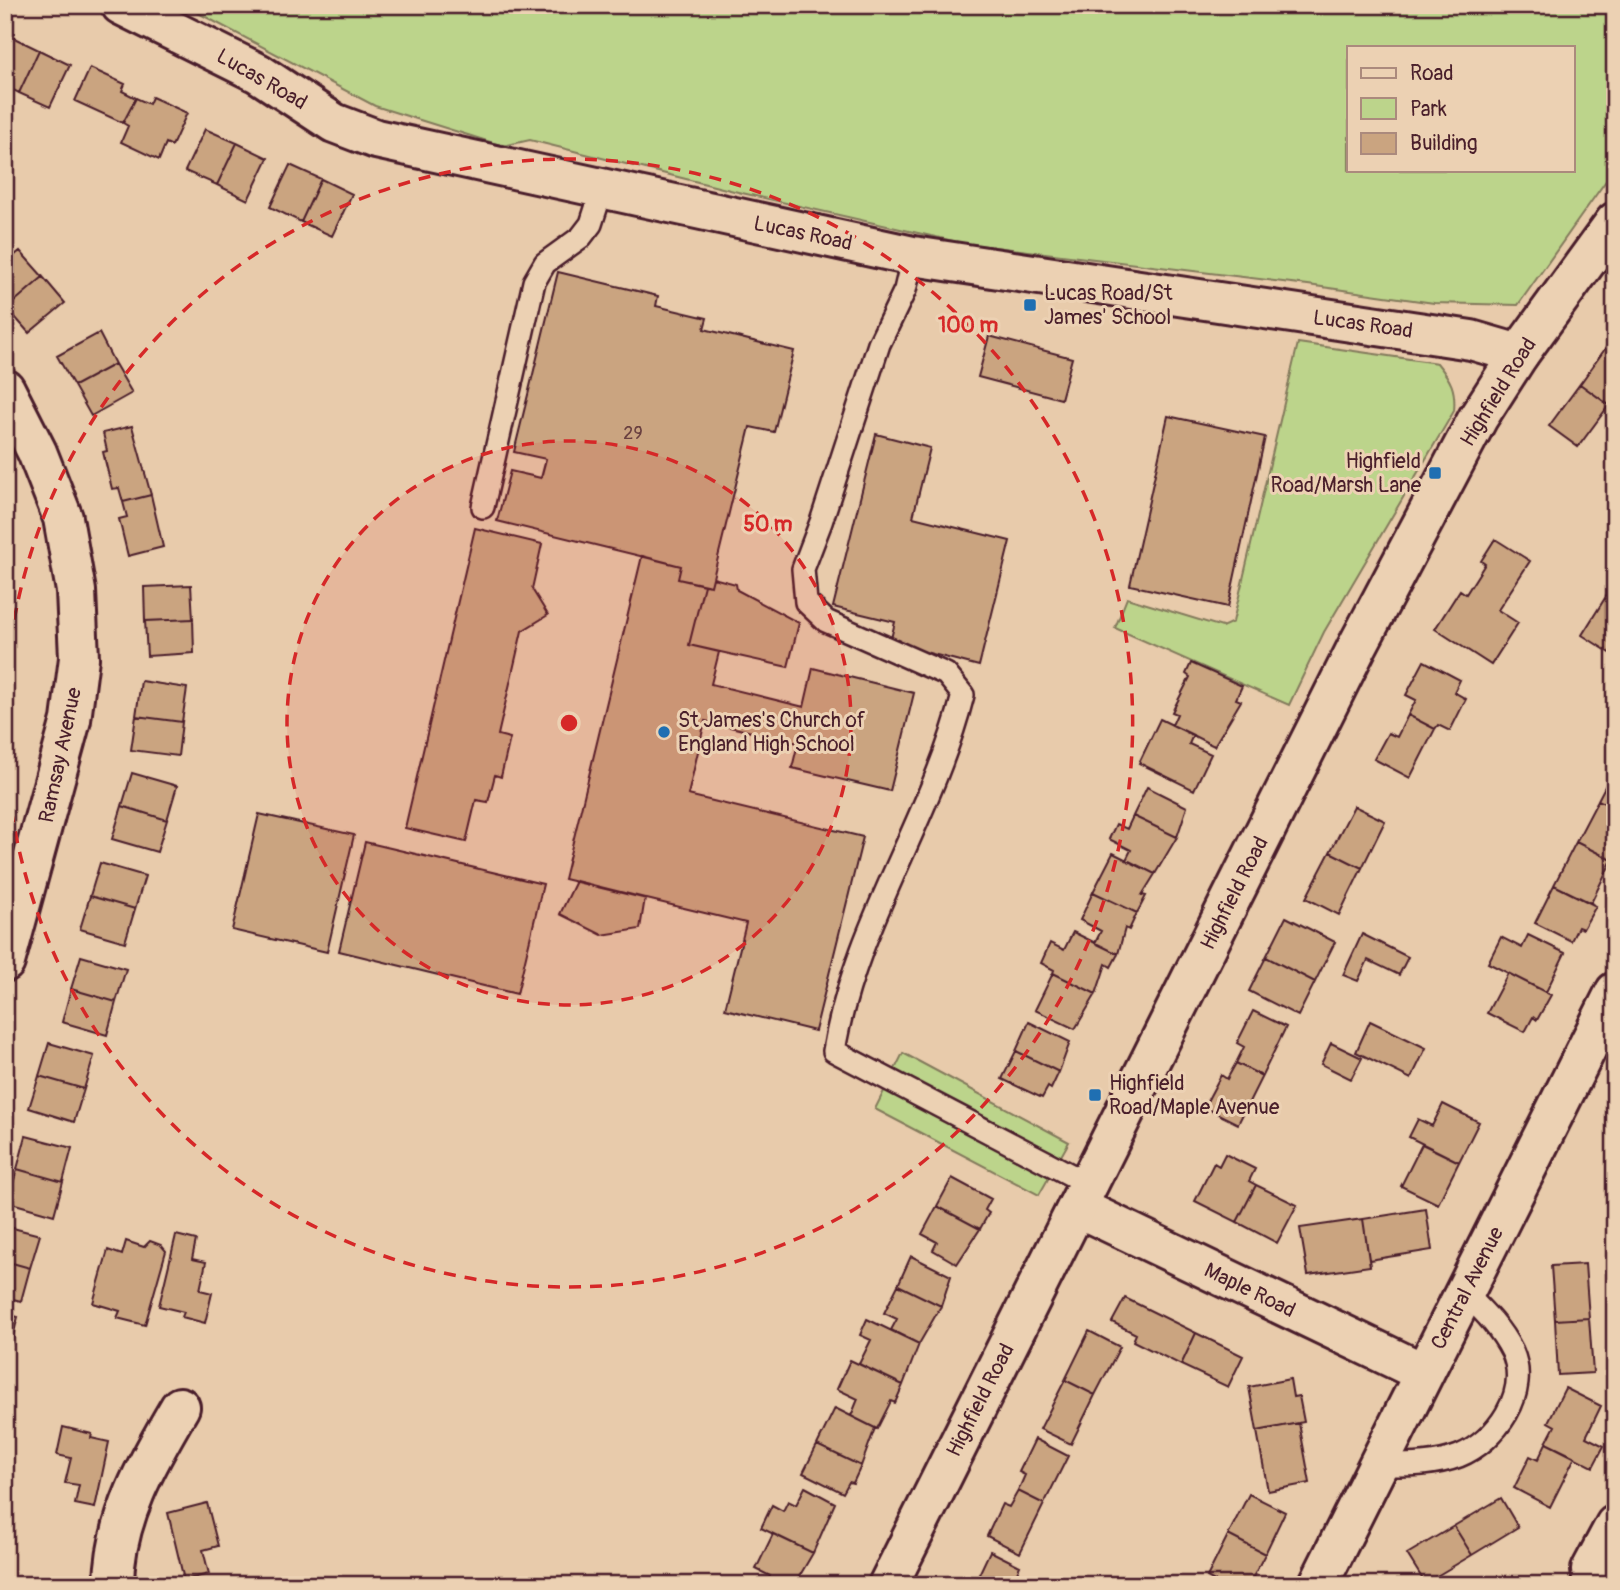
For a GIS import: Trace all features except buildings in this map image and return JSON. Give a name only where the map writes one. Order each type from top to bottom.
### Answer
[{"type":"street","name":"Lucas Road","points":[[121,5],[258,73],[334,123],[376,139],[913,256],[1471,340],[1519,354]]},
{"type":"street","name":"Highfield Road","points":[[888,1585],[1358,645],[1478,418],[1519,354],[1615,222]]},
{"type":"street","name":"Ramsay Avenue","points":[[5,388],[37,452],[63,519],[76,591],[79,658],[71,720],[5,962]]},
{"type":"street","name":"Central Avenue","points":[[1318,1585],[1611,1008]]},
{"type":"street","name":"Maple Road","points":[[1082,1195],[1424,1373]]},
{"type":"street","points":[[114,1585],[121,1540],[132,1497],[180,1407]]},
{"type":"street","points":[[1593,1585],[1591,1570],[1615,1525]]},
{"type":"lane","points":[[483,507],[534,282],[545,264],[581,237],[591,223],[602,190]]},
{"type":"lane","points":[[913,256],[905,290],[878,344],[821,522],[803,569],[806,602],[826,621],[946,674],[963,695],[952,739],[934,786],[868,937],[840,1015],[834,1051],[1082,1195]]},
{"type":"lane","points":[[1378,1465],[1426,1464],[1457,1457],[1485,1443],[1506,1415],[1517,1384],[1514,1354],[1497,1324],[1465,1293]]},
{"type":"green space","points":[[183,5],[1615,5],[1615,168],[1518,305],[1434,303],[962,243],[742,193],[530,140],[503,146],[375,106]]},
{"type":"green space","points":[[1298,343],[1437,363],[1452,385],[1454,411],[1324,632],[1289,705],[1115,628],[1127,598],[1222,627],[1233,622]]},
{"type":"green space","points":[[903,1053],[1069,1142],[1039,1195],[875,1109]]},
{"type":"place","name":"Lucas Road/St James' School","points":[[1030,305]]},
{"type":"place","name":"Highfield Road/Marsh Lane","points":[[1435,473]]},
{"type":"place","name":"St James's Church of England High School","points":[[664,732]]},
{"type":"place","name":"Highfield Road/Maple Avenue","points":[[1095,1095]]}]
